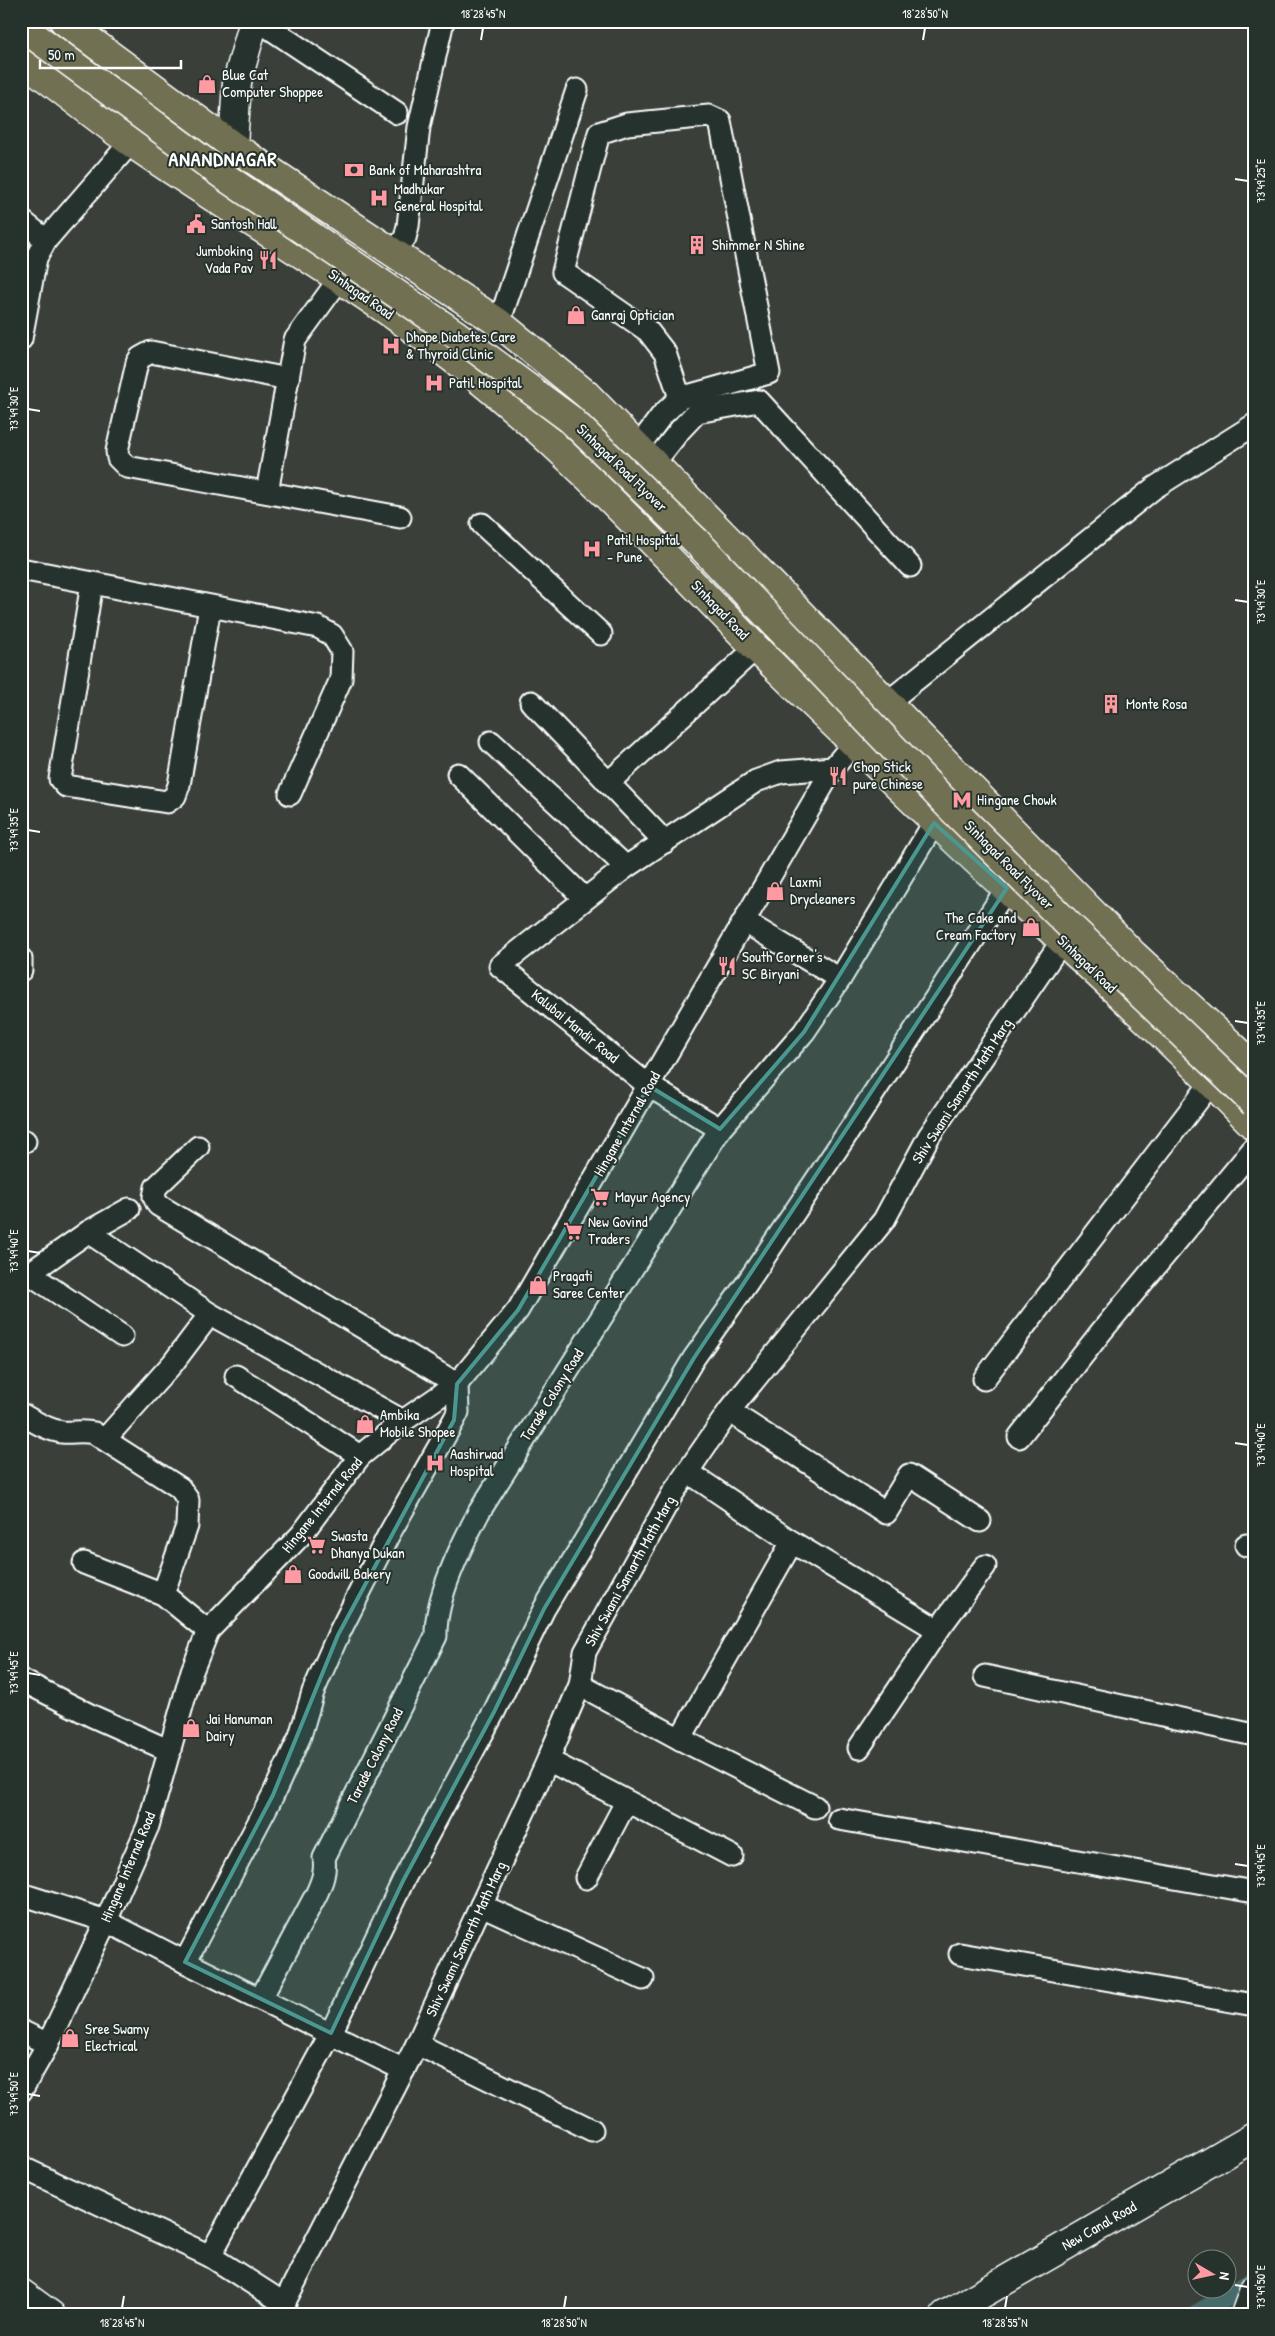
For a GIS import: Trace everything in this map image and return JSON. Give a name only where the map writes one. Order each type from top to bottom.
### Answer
[{"type":"main road","name":"Sinhagad Road Flyover","points":[[31,21],[318,223],[487,336],[577,408],[1138,973],[1254,1083]]},
{"type":"main road","points":[[64,21],[232,146],[499,323],[586,394],[1134,955],[1254,1066]]},
{"type":"main road","name":"Sinhagad Road Flyover","points":[[21,26],[228,179],[454,333],[570,418],[696,541],[936,792],[1254,1104]]},
{"type":"main road","name":"Sinhagad Road","points":[[21,60],[131,142],[340,278],[466,369],[546,438],[591,478],[756,648],[934,823],[1008,888],[1254,1126]]},
{"type":"street","points":[[204,189],[232,146],[237,82],[254,21]]},
{"type":"street","points":[[259,21],[398,113]]},
{"type":"street","points":[[393,253],[405,238],[408,226],[419,127],[443,21]]},
{"type":"street","points":[[499,323],[577,90]]},
{"type":"street","points":[[21,339],[36,258],[46,240],[131,142],[163,95]]},
{"type":"street","points":[[646,454],[662,415],[680,398],[769,373],[720,121],[709,116],[627,124],[599,133],[563,272],[648,331],[665,353],[680,398]]},
{"type":"street","points":[[21,220],[46,240]]},
{"type":"street","points":[[266,492],[295,340],[340,278]]},
{"type":"street","points":[[288,379],[151,352],[145,354],[137,363],[117,451],[118,458],[127,467],[400,517]]},
{"type":"street","points":[[646,454],[680,430],[697,412],[760,401],[910,566]]},
{"type":"street","name":"Hingane Internal Road","points":[[21,2091],[48,2044],[148,1826],[192,1671],[208,1631],[301,1536],[360,1456],[403,1421],[457,1384],[518,1310],[833,768],[888,702],[1154,488],[1254,425]]},
{"type":"street","points":[[482,524],[601,634]]},
{"type":"street","points":[[21,569],[318,627],[332,635],[342,651],[341,679],[290,794]]},
{"type":"street","points":[[92,583],[60,779],[66,786],[167,802],[175,796],[179,785],[210,607]]},
{"type":"street","points":[[608,783],[756,648]]},
{"type":"street","points":[[531,702],[665,842]]},
{"type":"street","points":[[491,742],[626,867]]},
{"type":"street","points":[[458,774],[584,898],[626,867],[756,782],[781,772],[833,768]]},
{"type":"street","name":"Tarade Colony Road","points":[[261,1998],[323,1880],[326,1868],[324,1858],[436,1636],[436,1622],[460,1547],[478,1512],[720,1129],[804,1032],[840,979],[934,823]]},
{"type":"street","points":[[210,2256],[331,2034],[403,1881],[494,1712],[544,1609],[694,1358],[758,1266],[1008,888]]},
{"type":"street","name":"Kalubai Mandir Road","points":[[584,898],[500,966],[649,1086]]},
{"type":"street","points":[[745,922],[840,979]]},
{"type":"street","name":"Shiv Swami Samarth Math Marg","points":[[281,2310],[417,2044],[548,1760],[580,1684],[585,1652],[674,1493],[730,1411],[884,1220],[929,1136],[1062,940]]},
{"type":"street","points":[[21,959],[21,970]]},
{"type":"street","points":[[984,1379],[1211,1083]]},
{"type":"street","points":[[649,1086],[720,1129]]},
{"type":"street","points":[[185,1962],[273,1795],[300,1736],[313,1692],[338,1635],[388,1536],[458,1412],[457,1384],[158,1206],[154,1197],[156,1187],[198,1146]]},
{"type":"street","points":[[1020,1437],[1101,1332],[1254,1148]]},
{"type":"street","points":[[122,1336],[26,1276],[88,1232],[129,1209]]},
{"type":"street","points":[[88,1232],[210,1314],[403,1421]]},
{"type":"street","points":[[105,1439],[173,1363],[210,1314]]},
{"type":"street","points":[[236,1376],[360,1456]]},
{"type":"street","points":[[730,1411],[886,1514],[909,1476],[980,1521]]},
{"type":"street","points":[[21,1414],[52,1430],[64,1432],[80,1430],[94,1433],[180,1488],[188,1500],[187,1526],[163,1594]]},
{"type":"street","points":[[688,1472],[792,1542],[938,1630]]},
{"type":"street","points":[[680,1739],[792,1542]]},
{"type":"street","points":[[84,1563],[163,1594],[208,1631]]},
{"type":"street","points":[[859,1748],[938,1630],[985,1566]]},
{"type":"street","points":[[985,1676],[1254,1735]]},
{"type":"street","points":[[21,1680],[92,1716],[170,1751]]},
{"type":"street","points":[[580,1684],[680,1739],[815,1807]]},
{"type":"street","points":[[548,1760],[732,1856]]},
{"type":"street","points":[[586,1878],[626,1802]]},
{"type":"street","points":[[839,1819],[1254,1892]]},
{"type":"street","points":[[21,1894],[106,1921],[404,2070]]},
{"type":"street","points":[[481,1905],[643,1979]]},
{"type":"street","points":[[960,1954],[1254,2005]]},
{"type":"street","points":[[21,2031],[48,2044]]},
{"type":"street","points":[[417,2044],[592,2130]]},
{"type":"street","name":"New Canal Road","points":[[945,2315],[1254,2137]]},
{"type":"street","points":[[21,2167],[210,2256],[281,2310]]},
{"type":"street","points":[[21,2292],[51,2315]]},
{"type":"highlighted area","points":[[934,823],[1007,888],[694,1358],[544,1609],[494,1712],[403,1881],[331,2033],[185,1962],[273,1795],[338,1635],[454,1420],[457,1384],[518,1310],[649,1086],[720,1129],[804,1032]]},
{"type":"waterway","points":[[1196,2315],[1254,2281]]},
{"type":"place","name":"Blue Cat Computer Shoppee","points":[[207,84]]},
{"type":"place","name":"Bank of Maharashtra","points":[[354,170]]},
{"type":"place","name":"Madhukar General Hospital","points":[[379,198]]},
{"type":"place","name":"Santosh Hall","points":[[196,224]]},
{"type":"place","name":"Shimmer N Shine","points":[[697,245]]},
{"type":"place","name":"Jumboking Vada Pav","points":[[268,260]]},
{"type":"place","name":"Ganraj Optician","points":[[576,315]]},
{"type":"place","name":"Dhope Diabetes Care & Thyroid Clinic","points":[[391,346]]},
{"type":"place","name":"Patil Hospital","points":[[434,383]]},
{"type":"place","name":"Patil Hospital - Pune","points":[[592,549]]},
{"type":"place","name":"Monte Rosa","points":[[1111,704]]},
{"type":"place","name":"Chop Stick pure Chinese","points":[[838,776]]},
{"type":"place","name":"Hingane Chowk","points":[[962,800]]},
{"type":"place","name":"Laxmi Drycleaners","points":[[775,891]]},
{"type":"place","name":"The Cake and Cream Factory","points":[[1031,927]]},
{"type":"place","name":"South Corner's SC Biryani","points":[[727,966]]},
{"type":"place","name":"Mayur Agency","points":[[600,1197]]},
{"type":"place","name":"New Govind Traders","points":[[573,1231]]},
{"type":"place","name":"Pragati Saree Center","points":[[538,1285]]},
{"type":"place","name":"Ambika Mobile Shopee","points":[[365,1424]]},
{"type":"place","name":"Aashirwad Hospital","points":[[435,1463]]},
{"type":"place","name":"Swasta Dhanya Dukan","points":[[316,1545]]},
{"type":"place","name":"Goodwill Bakery","points":[[293,1574]]},
{"type":"place","name":"Jai Hanuman Dairy","points":[[191,1728]]},
{"type":"place","name":"Sree Swamy Electrical","points":[[70,2038]]},
{"type":"district","name":"ANANDNAGAR","points":[[223,159]]}]
